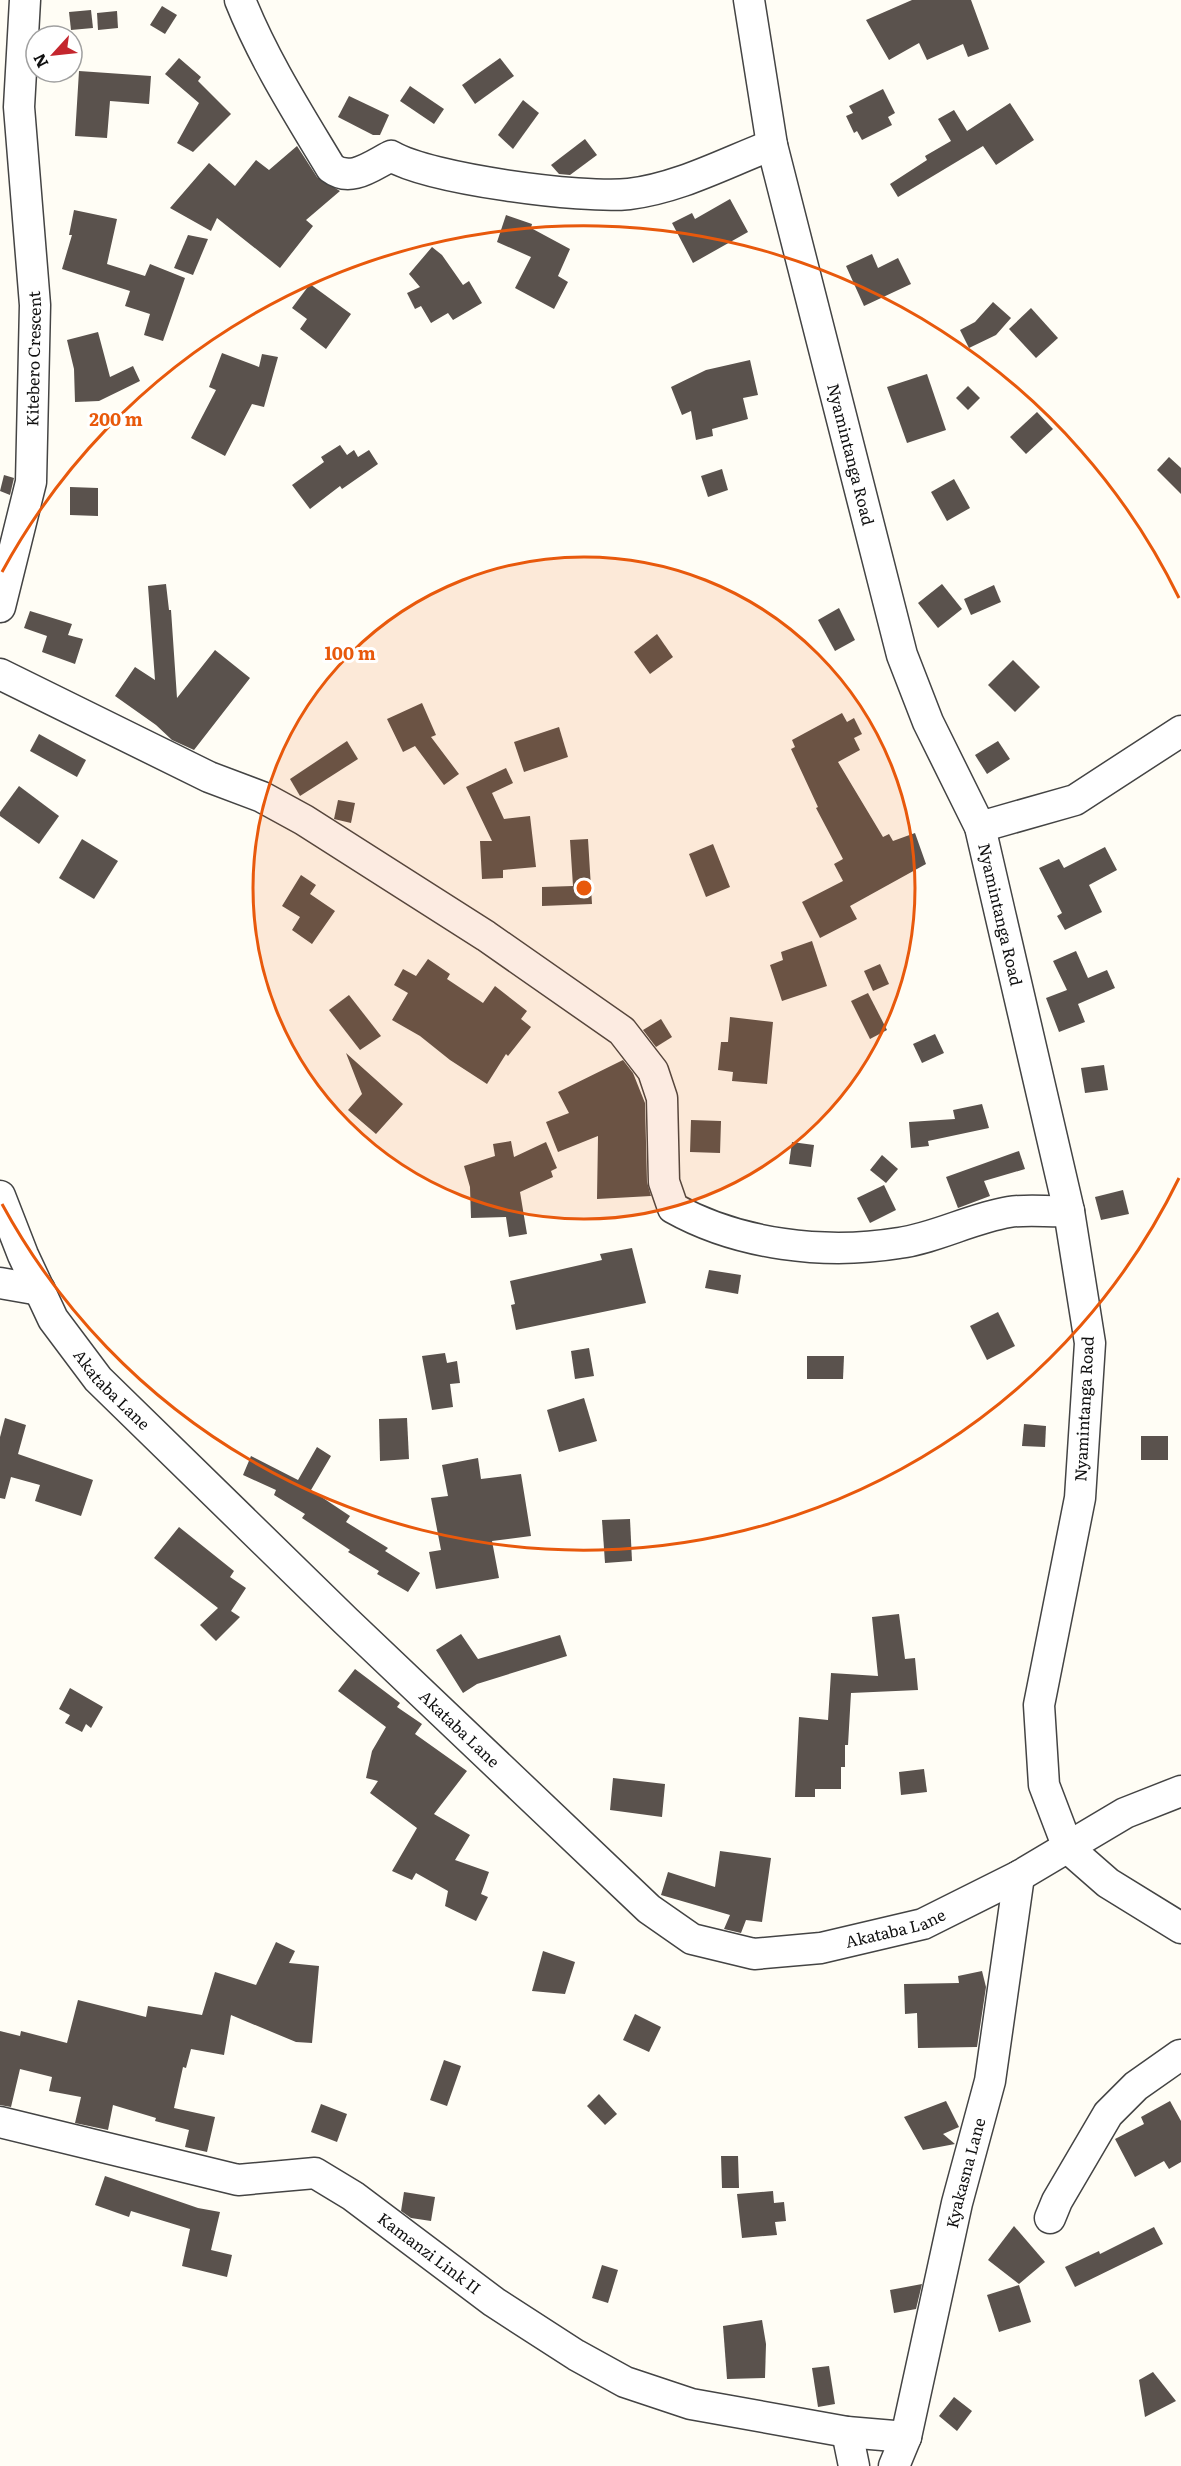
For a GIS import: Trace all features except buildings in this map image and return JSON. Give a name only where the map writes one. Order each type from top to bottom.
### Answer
[{"type":"street","name":"Kitebero Crescent","points":[[0,607],[32,482],[35,304],[9,103],[25,0]]},
{"type":"street","points":[[240,0],[259,46],[283,89],[331,168],[341,175],[351,175],[391,156],[405,164],[481,180],[558,191],[628,194],[676,183],[772,145]]},
{"type":"street","name":"Nyamintanga Road","points":[[749,0],[772,145],[902,656],[928,722],[980,827],[1069,1211],[1090,1343],[1080,1498],[1039,1705],[1044,1785],[1068,1848]]},
{"type":"street","points":[[0,674],[209,777],[262,797],[304,820],[486,936],[622,1031],[653,1071],[662,1098],[664,1182],[673,1208],[697,1221],[755,1239],[824,1248],[901,1243],[1010,1212],[1069,1211]]},
{"type":"street","points":[[980,827],[1075,800],[1181,731]]},
{"type":"street","name":"Akataba Lane","points":[[0,1196],[53,1319],[98,1379],[354,1629],[649,1909],[692,1940],[754,1954],[821,1948],[923,1924],[1019,1876],[1125,1813],[1181,1791]]},
{"type":"street","points":[[0,1283],[40,1290]]},
{"type":"street","points":[[1068,1848],[1108,1883],[1181,1928]]},
{"type":"street","name":"Kyakasna Lane","points":[[894,2466],[906,2437],[957,2204],[990,2081],[1019,1876]]},
{"type":"street","points":[[1050,2218],[1057,2201],[1108,2114],[1136,2086],[1180,2058]]},
{"type":"street","name":"Kamanzi Link II","points":[[0,2122],[238,2180],[315,2173],[353,2196],[494,2302],[576,2355],[625,2382],[691,2404],[847,2432],[906,2437]]},
{"type":"street","points":[[847,2432],[854,2466]]}]
